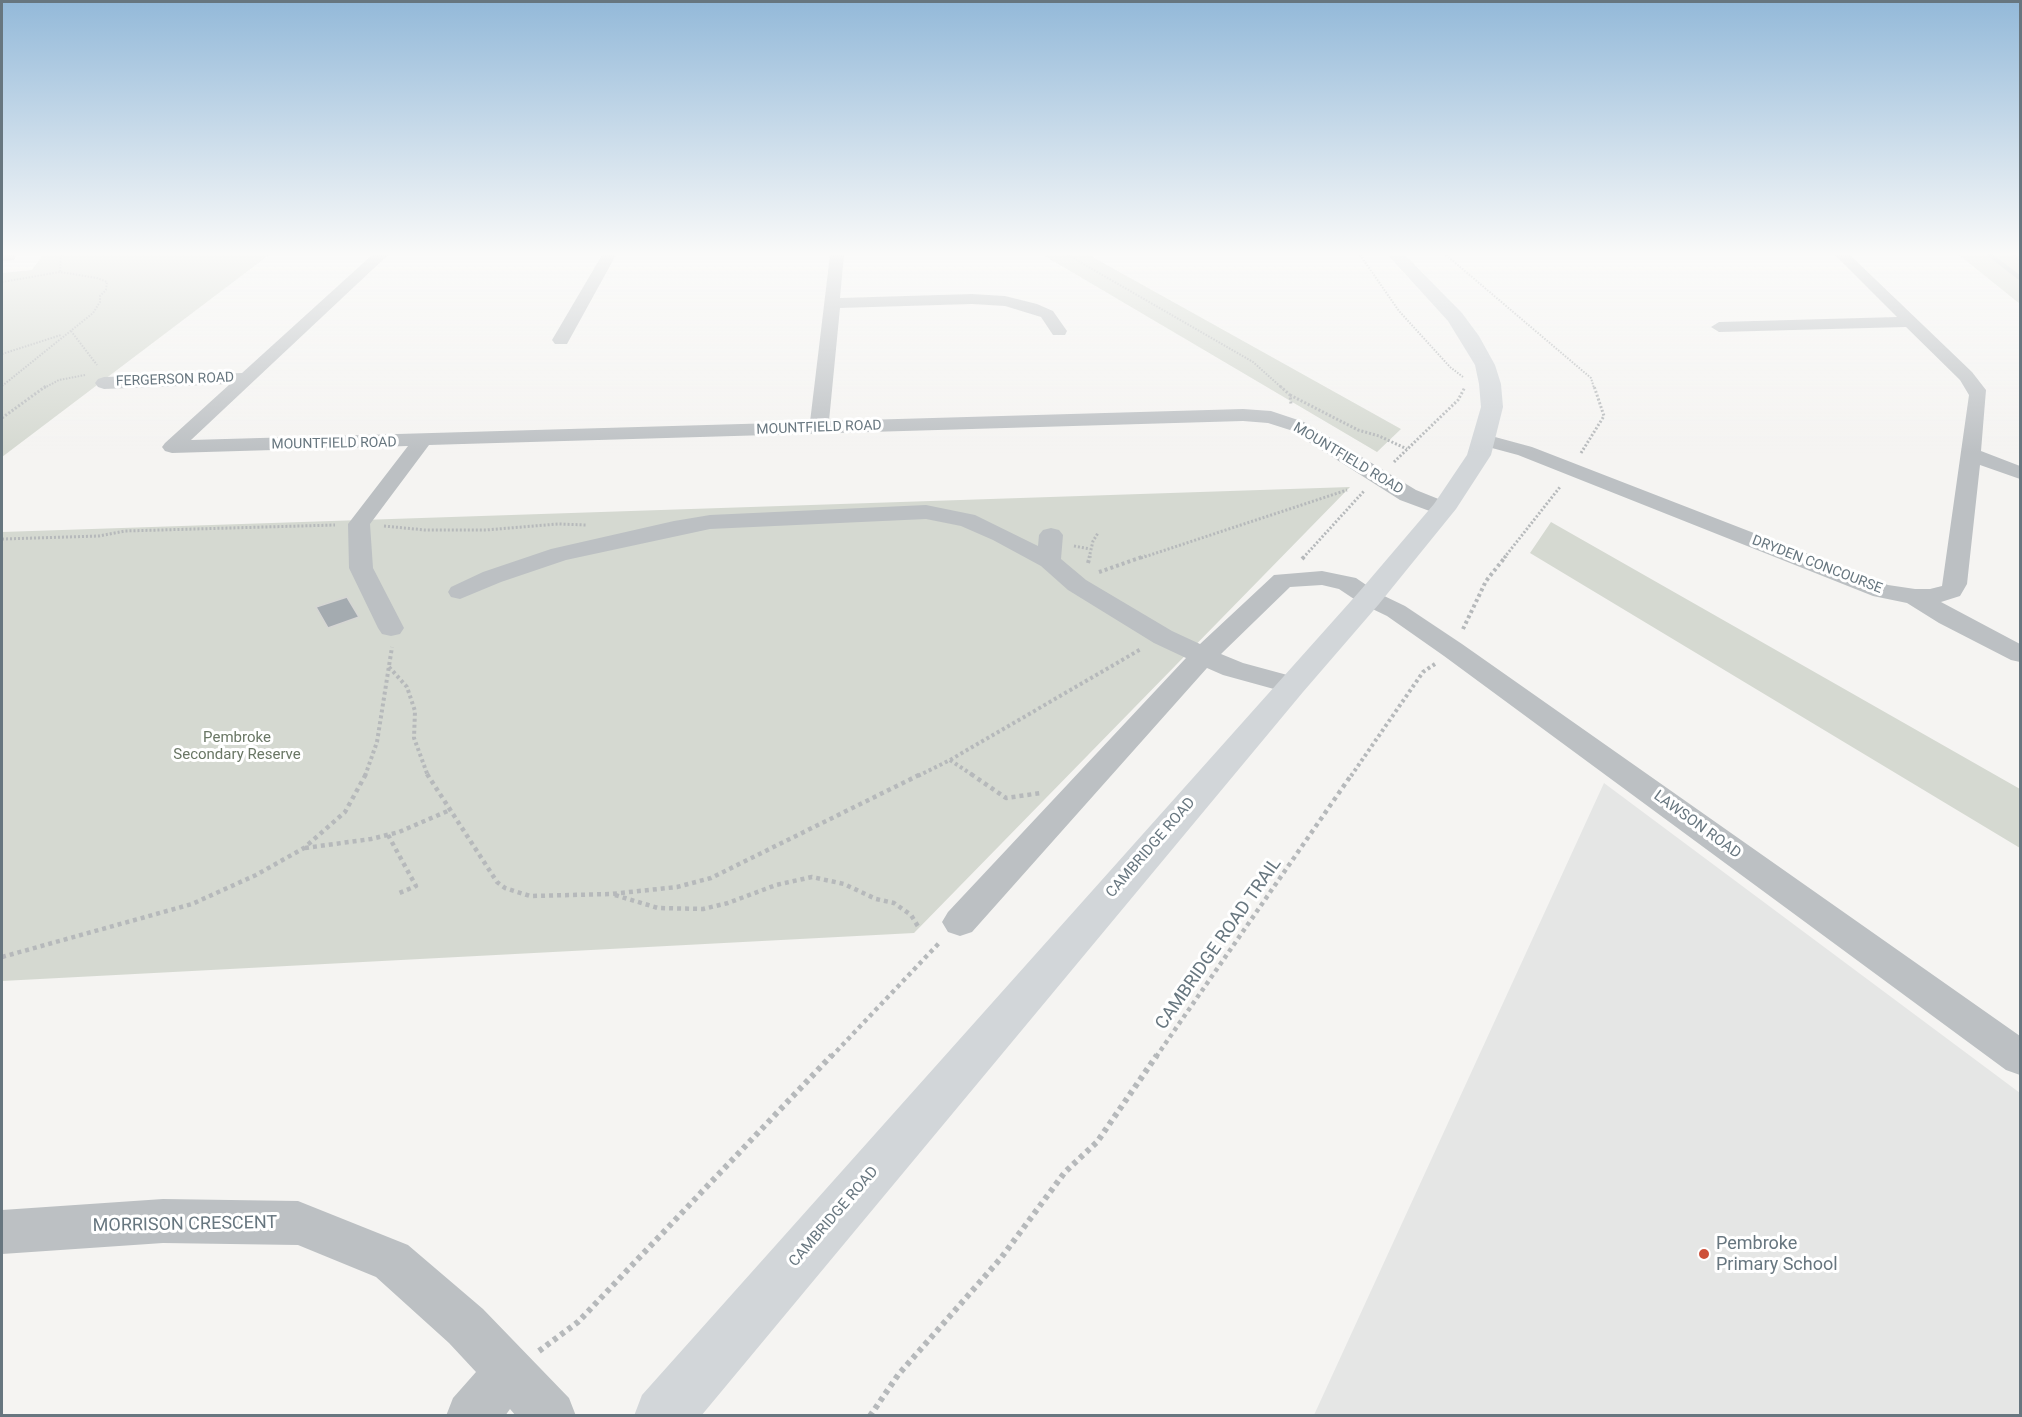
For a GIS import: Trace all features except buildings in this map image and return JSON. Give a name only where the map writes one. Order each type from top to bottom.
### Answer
[{"type":"main road","name":"CAMBRIDGE ROAD","points":[[663,1416],[1369,598],[1443,509],[1479,455],[1490,424],[1492,396],[1488,374],[1478,351],[1458,321]]},
{"type":"street","points":[[246,378],[308,321]]},
{"type":"street","points":[[561,340],[572,321]]},
{"type":"street","points":[[819,428],[830,321]]},
{"type":"street","points":[[1052,321],[1059,331]]},
{"type":"street","points":[[1719,327],[1910,322]]},
{"type":"street","name":"DRYDEN CONCOURSE","points":[[1484,440],[1525,451],[1866,586],[1897,595],[1915,597],[1942,595],[1951,591],[1954,584],[1977,390],[1966,376],[1910,322]]},
{"type":"street","name":"FERGERSON ROAD","points":[[102,379],[246,378]]},
{"type":"street","name":"MOUNTFIELD ROAD","points":[[246,378],[172,447],[1243,415],[1271,417],[1296,426],[1374,482],[1443,509]]},
{"type":"street","points":[[391,628],[361,568],[359,524],[422,441]]},
{"type":"street","points":[[1970,454],[2020,473]]},
{"type":"street","points":[[460,592],[492,577],[559,554],[674,528],[710,522],[926,512],[967,520],[1049,561],[1087,577],[1163,636],[1203,656],[1233,669],[1292,685]]},
{"type":"street","points":[[1049,561],[1051,535]]},
{"type":"street","name":"LAWSON ROAD","points":[[1283,580],[1323,578],[1347,583],[1369,598],[1396,611],[2020,1058]]},
{"type":"street","points":[[960,922],[1203,656],[1283,580]]},
{"type":"street","points":[[1915,597],[1941,615],[2020,654]]},
{"type":"street","name":"MORRISON CRESCENT","points":[[2,1232],[164,1221],[298,1223],[392,1261],[466,1326],[551,1416]]},
{"type":"street","points":[[471,1416],[510,1372]]},
{"type":"path","points":[[2,386],[83,321]]},
{"type":"path","points":[[1182,321],[1253,362],[1290,395],[1358,430],[1380,436],[1407,449]]},
{"type":"path","points":[[1283,580],[1374,482],[1458,400],[1468,381],[1450,367],[1407,321]]},
{"type":"path","points":[[1524,321],[1592,378],[1604,416],[1598,430],[1579,455]]},
{"type":"path","points":[[2,354],[71,331]]},
{"type":"path","points":[[2,418],[45,387],[59,381],[76,376],[102,379],[95,361],[71,331]]},
{"type":"path","points":[[1285,408],[1291,404],[1290,395]]},
{"type":"path","points":[[2,411],[2,418]]},
{"type":"path","name":"CAMBRIDGE ROAD TRAIL","points":[[870,1416],[898,1375],[1001,1258],[1065,1172],[1097,1143],[1423,672],[1453,650],[1486,581],[1563,482]]},
{"type":"path","points":[[1098,533],[1088,558],[1087,577],[1247,521],[1347,490]]},
{"type":"path","points":[[2,957],[192,904],[256,875],[304,848],[345,812],[363,782],[377,742],[393,642],[391,628]]},
{"type":"path","points":[[389,667],[407,687],[415,711],[414,738],[424,770],[497,882],[504,888],[530,896],[611,894],[676,887],[711,878],[950,760],[1163,636]]},
{"type":"path","points":[[950,760],[1006,798],[1015,798],[1029,793],[1041,793],[1047,796]]},
{"type":"path","points":[[304,848],[388,835],[450,810]]},
{"type":"path","points":[[388,835],[416,886],[398,894]]},
{"type":"path","points":[[611,894],[658,908],[703,909],[728,903],[776,885],[812,876],[844,884],[894,903],[910,915],[919,928]]},
{"type":"path","points":[[510,1372],[578,1322],[960,922]]},
{"type":"shaded area","name":"Pembroke Primary School","points":[[1604,783],[2020,1093],[2020,1415],[1314,1415]]},
{"type":"green space","points":[[2,321],[182,321],[2,457]]},
{"type":"green space","points":[[1155,321],[1208,321],[1401,429],[1377,452]]},
{"type":"green space","name":"Pembroke Secondary Reserve","points":[[1350,487],[914,933],[2,981],[2,532]]},
{"type":"green space","points":[[1551,522],[2020,789],[2020,848],[1530,553]]},
{"type":"place","name":"Pembroke Primary School","points":[[1704,1254]]}]
